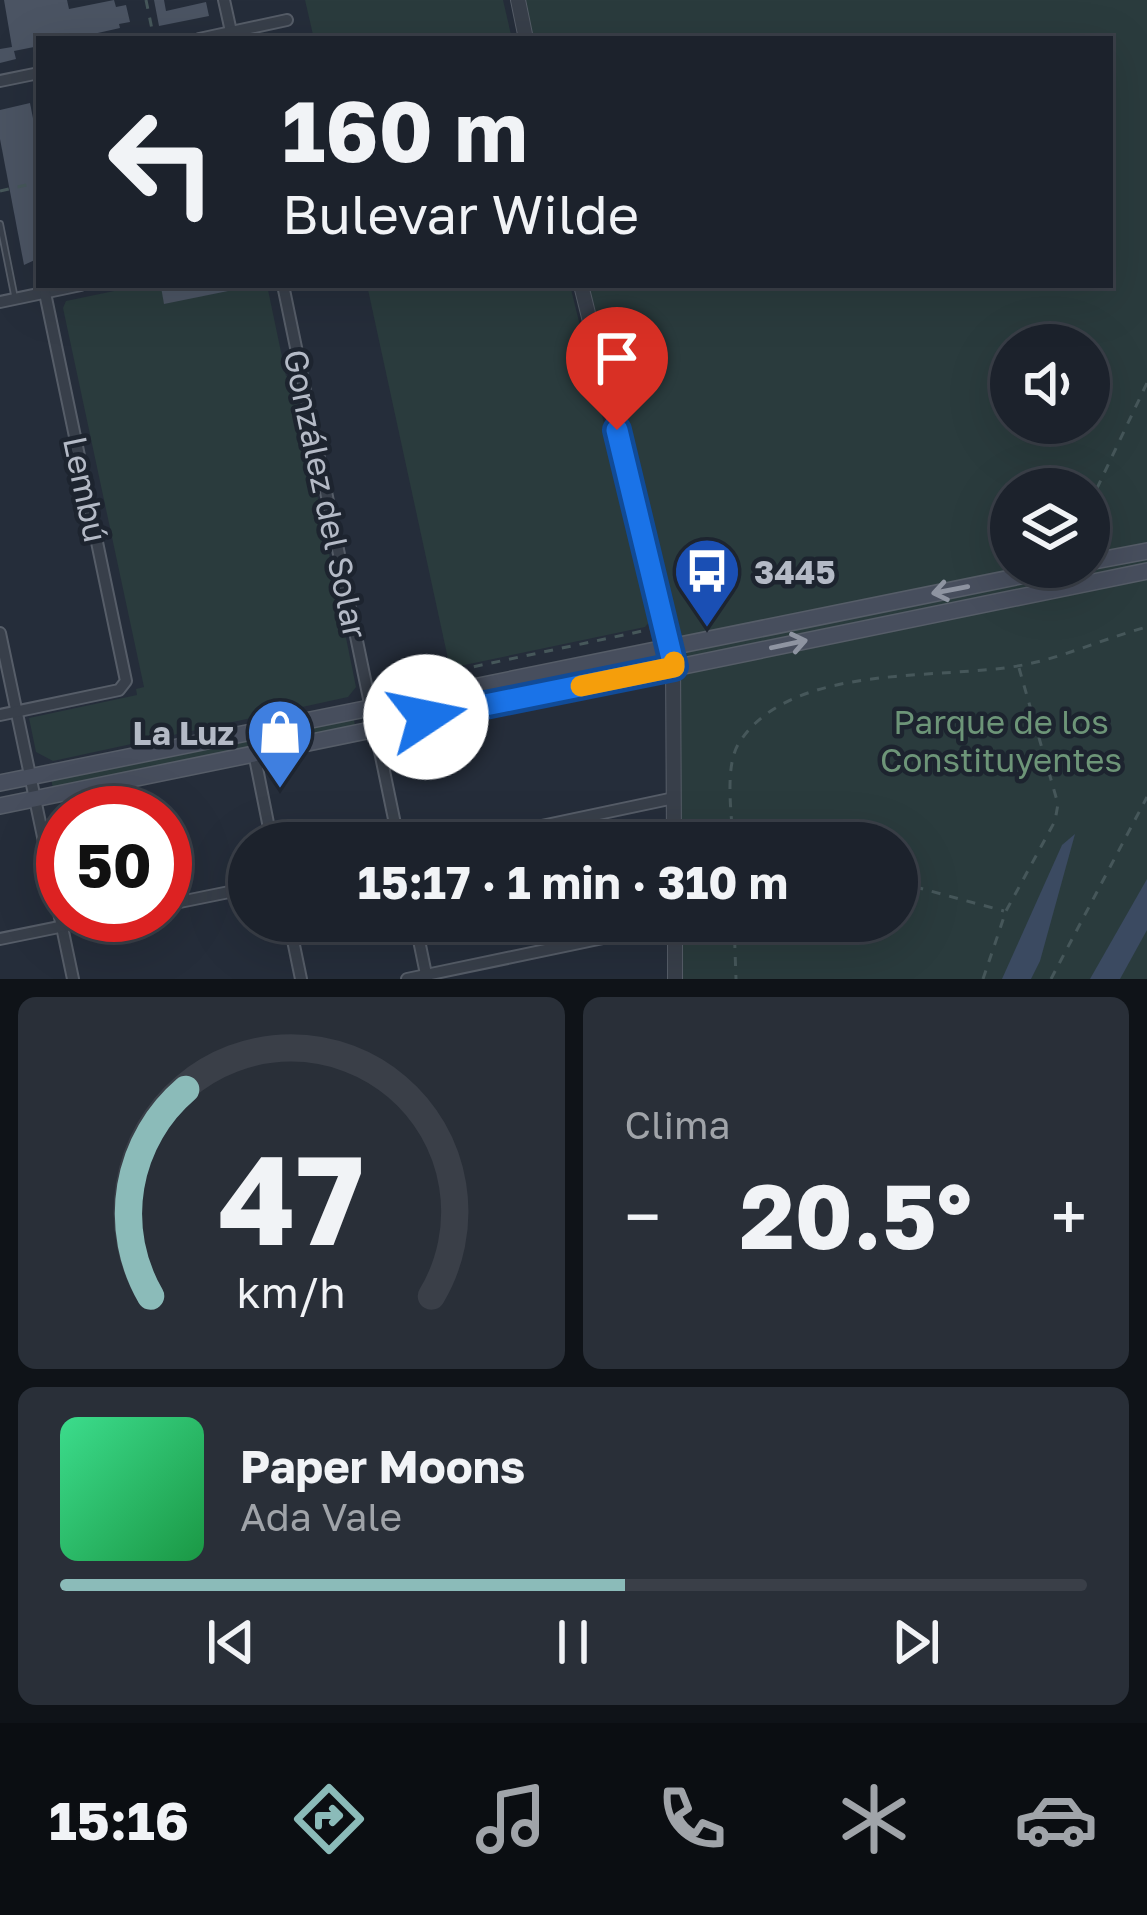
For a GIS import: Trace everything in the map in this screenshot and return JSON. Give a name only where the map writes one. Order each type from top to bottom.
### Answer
[{"type":"main road","points":[[1110,558],[1147,551]]},
{"type":"main road","points":[[0,806],[1147,571]]},
{"type":"main road","points":[[0,783],[990,582]]},
{"type":"street","points":[[224,0],[232,36],[286,20]]},
{"type":"street","points":[[518,0],[525,36]]},
{"type":"street","points":[[0,81],[36,74]]},
{"type":"street","points":[[0,302],[66,288]]},
{"type":"street","name":"González del Solar","points":[[284,288],[395,822]]},
{"type":"street","points":[[582,288],[674,667],[674,822]]},
{"type":"street","name":"Lembú","points":[[16,711],[124,686],[45,292]]},
{"type":"street","points":[[0,633],[36,804]]},
{"type":"street","points":[[0,715],[16,711]]},
{"type":"street","points":[[254,753],[268,822]]},
{"type":"street","points":[[560,822],[674,798]]},
{"type":"street","points":[[192,900],[228,892]]},
{"type":"street","points":[[0,939],[36,932]]},
{"type":"street","points":[[65,942],[74,979]]},
{"type":"street","points":[[293,942],[301,979]]},
{"type":"street","points":[[419,942],[426,977]]},
{"type":"street","points":[[407,979],[584,942]]},
{"type":"street","points":[[675,942],[675,979]]},
{"type":"lane","points":[[0,224],[15,299]]},
{"type":"path","points":[[146,0],[153,36]]},
{"type":"path","points":[[0,191],[36,183]]},
{"type":"path","points":[[1107,468],[1147,383]]},
{"type":"path","points":[[395,679],[658,628]]},
{"type":"path","points":[[733,822],[735,747],[759,717],[793,699],[842,685],[922,672],[1018,666],[1147,628]]},
{"type":"path","points":[[983,979],[1006,911],[1055,821],[1058,804],[1018,666]]},
{"type":"path","points":[[1051,979],[1147,796]]},
{"type":"path","points":[[918,888],[1006,911]]},
{"type":"path","points":[[735,942],[736,979]]},
{"type":"green space","points":[[305,0],[503,0],[511,36],[313,36]]},
{"type":"green space","name":"Parque de los Constituyentes","points":[[518,0],[1147,0],[1147,979],[675,979],[675,942],[918,942],[918,822],[674,822],[674,667],[582,288],[1113,288],[1113,36],[525,36]]},
{"type":"green space","points":[[129,288],[268,288],[286,376],[293,376],[356,687],[348,697],[53,761],[36,752],[29,718],[137,695],[136,689],[144,687],[63,308],[66,301]]},
{"type":"green space","points":[[368,288],[571,288],[652,619],[645,627],[450,668]]},
{"type":"green space","points":[[655,657],[654,664],[398,714],[396,705]]},
{"type":"green space","points":[[353,714],[355,725],[67,786],[52,786],[51,778]]},
{"type":"water","points":[[1075,834],[1031,979],[1002,979],[1062,845]]},
{"type":"water","points":[[1147,879],[1147,930],[1120,979],[1090,979]]},
{"type":"building","points":[[4,0],[67,0],[69,9],[114,0],[116,7],[126,5],[130,22],[119,24],[120,28],[84,36],[36,36],[36,47],[14,51],[16,59],[0,63],[0,49],[12,47]]},
{"type":"building","points":[[154,0],[164,0],[166,11],[206,2],[209,16],[159,26]]},
{"type":"building","points":[[30,103],[36,134],[36,259],[24,265],[0,139],[0,110]]},
{"type":"building","points":[[161,288],[238,288],[238,289],[164,304]]},
{"type":"slow traffic","points":[[581,686],[674,667],[674,662]]},
{"type":"place","name":"3445","points":[[707,630]]},
{"type":"place","name":"La Luz","points":[[280,791]]},
{"type":"route","points":[[426,717],[674,667],[617,430]]}]
